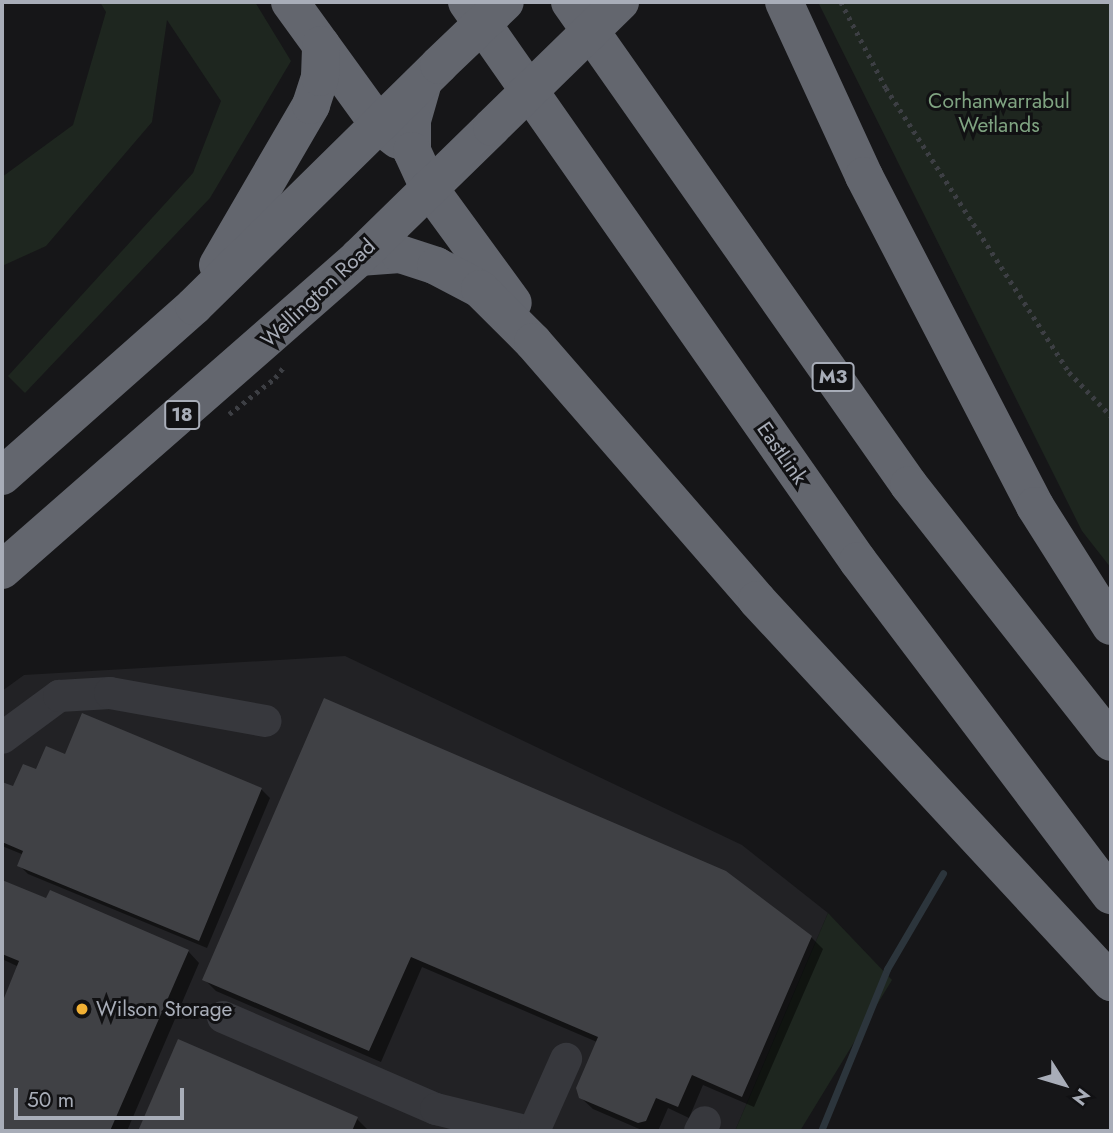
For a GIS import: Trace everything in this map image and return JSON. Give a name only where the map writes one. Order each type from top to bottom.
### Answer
[{"type":"highway","points":[[290,2],[379,125],[412,151],[443,155],[483,135]]},
{"type":"highway","name":"EastLink","points":[[467,2],[858,561],[1111,895]]},
{"type":"highway","points":[[2,476],[194,306],[505,2]]},
{"type":"highway","name":"M3","points":[[570,2],[909,485],[1111,742]]},
{"type":"highway","name":"Wellington Road","points":[[2,570],[359,257],[620,2]]},
{"type":"highway","points":[[784,2],[864,176],[1035,506],[1111,626]]},
{"type":"highway","points":[[194,306],[311,105],[320,77],[320,45]]},
{"type":"highway","points":[[431,73],[412,120],[412,151],[429,188],[506,289],[533,342]]},
{"type":"highway","points":[[359,257],[400,254],[436,265],[480,289],[533,342],[757,600],[1111,982]]},
{"type":"lane","points":[[2,738],[59,696],[110,693],[266,721]]},
{"type":"lane","points":[[223,1017],[431,1120],[525,1131]]},
{"type":"lane","points":[[534,1131],[566,1059]]},
{"type":"path","points":[[841,2],[886,88],[1069,372],[1111,416]]},
{"type":"shaded area","points":[[345,656],[742,845],[828,913],[735,1131],[2,1131],[2,691],[24,675]]},
{"type":"green space","points":[[100,2],[255,2],[291,61],[210,198],[25,393],[8,376],[193,173],[221,101],[167,20],[152,122],[46,246],[2,266],[2,177],[73,125],[106,12]]},
{"type":"green space","name":"Corhanwarrabul Wetlands","points":[[818,2],[1111,2],[1111,568],[1082,531]]},
{"type":"green space","points":[[828,913],[892,980],[800,1131],[735,1131]]},
{"type":"building","points":[[324,698],[726,871],[812,936],[742,1097],[692,1075],[678,1107],[656,1098],[646,1121],[638,1123],[579,1098],[576,1088],[598,1037],[411,957],[369,1051],[202,980]]},
{"type":"building","points":[[82,713],[262,788],[199,941],[17,866],[23,851],[2,842],[2,782],[13,786],[23,764],[36,769],[46,746],[65,754]]},
{"type":"building","name":"Wilson Storage","points":[[2,880],[46,898],[50,890],[189,950],[110,1131],[2,1129],[2,1003],[19,961],[2,954]]},
{"type":"building","points":[[178,1039],[358,1117],[352,1131],[138,1131]]},
{"type":"waterway","points":[[821,1131],[887,969],[943,873]]},
{"type":"place","name":"Wilson Storage","points":[[82,1009]]}]
